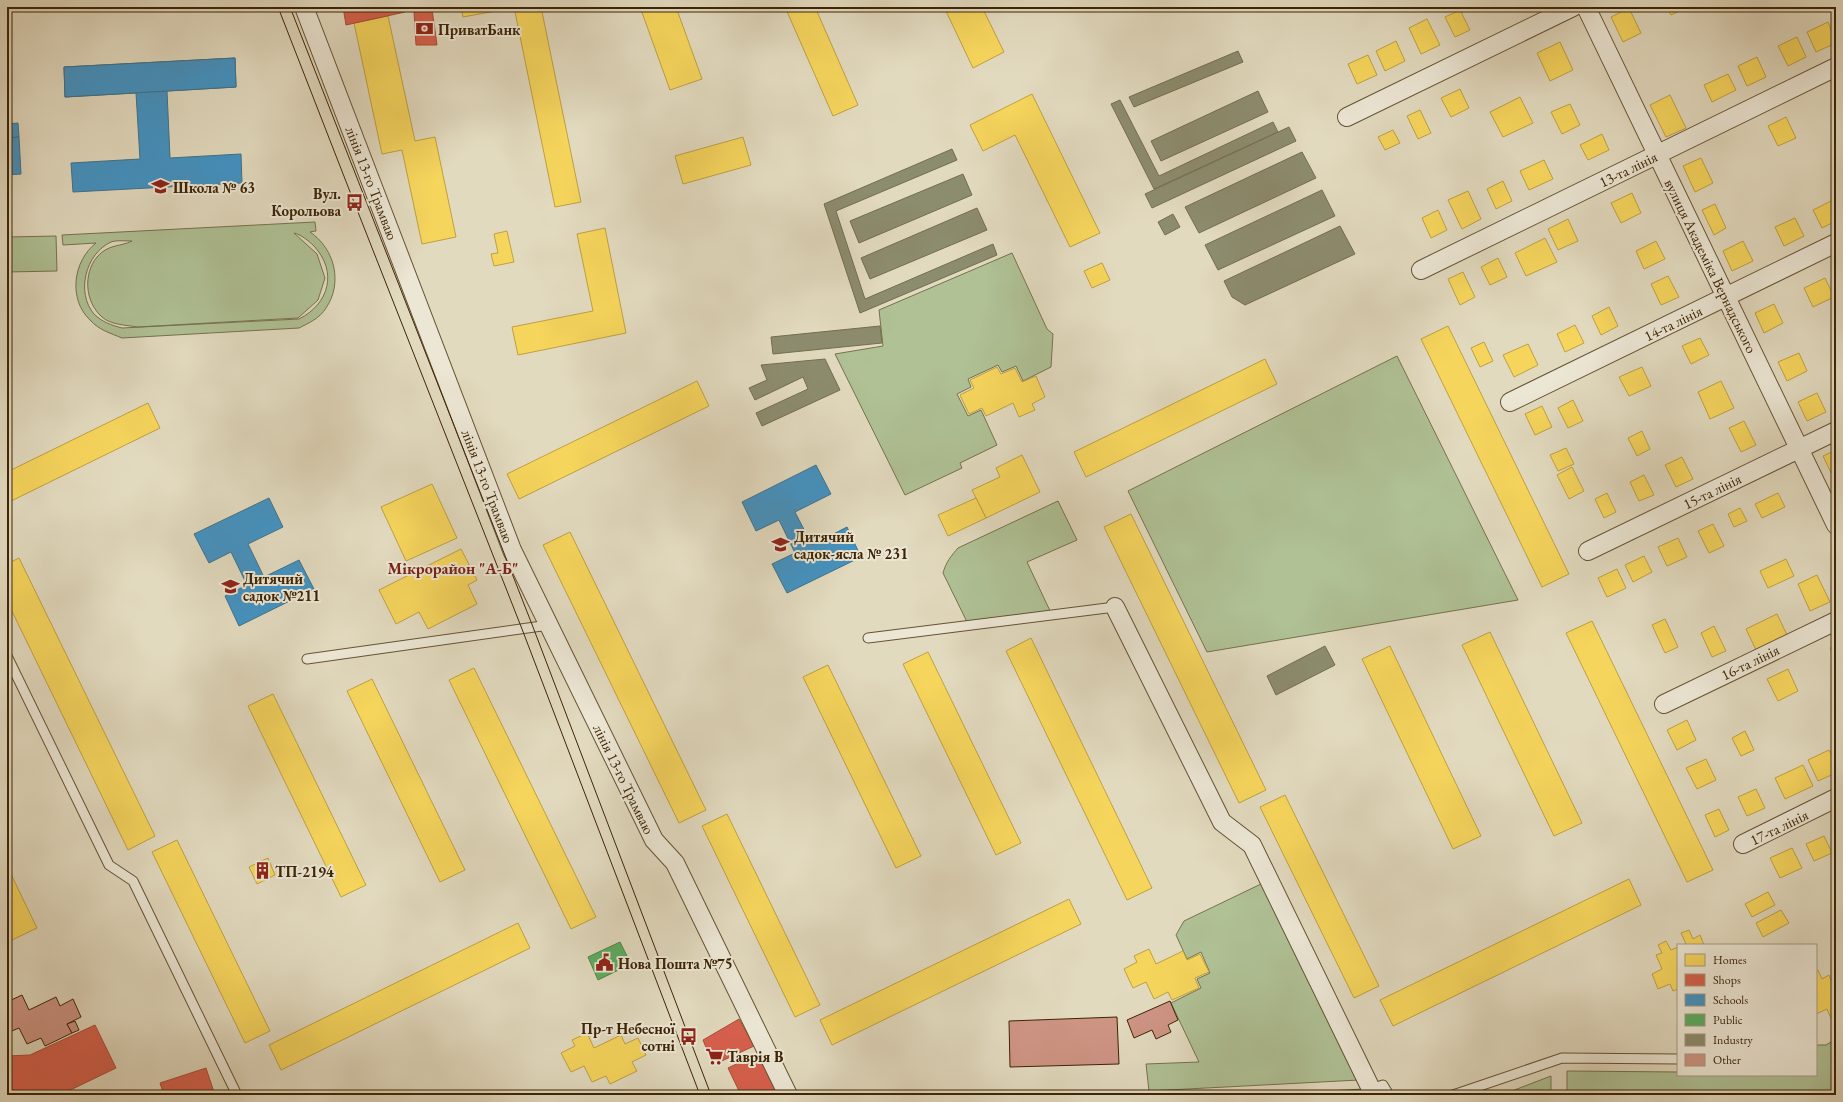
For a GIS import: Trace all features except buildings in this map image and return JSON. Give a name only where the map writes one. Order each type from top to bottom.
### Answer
[{"type":"street","name":"лінія 13-го Трамваю","points":[[304,7],[512,550],[654,840],[675,863],[788,1095]]},
{"type":"street","points":[[1346,117],[1573,7]]},
{"type":"street","name":"вулиця Академіка Вернадського","points":[[1586,7],[1836,525]]},
{"type":"street","name":"13-та лінія","points":[[1421,270],[1836,67]]},
{"type":"street","name":"14-та лінія","points":[[1510,402],[1836,244]]},
{"type":"street","name":"15-та лінія","points":[[1588,551],[1836,431]]},
{"type":"street","points":[[1115,607],[1222,822],[1252,845],[1372,1092]]},
{"type":"street","name":"16-та лінія","points":[[1664,704],[1836,621]]},
{"type":"street","name":"17-та лінія","points":[[1743,844],[1836,798]]},
{"type":"lane","points":[[868,638],[1115,607]]},
{"type":"lane","points":[[307,659],[549,625]]},
{"type":"lane","points":[[7,656],[109,865],[133,881],[237,1095]]},
{"type":"lane","points":[[1453,1095],[1562,1058],[1677,1058]]},
{"type":"lane","points":[[1372,1092],[1382,1085],[1389,1095]]},
{"type":"green space","points":[[315,222],[316,231],[310,232],[319,239],[331,257],[335,277],[334,288],[324,312],[314,320],[299,328],[122,338],[105,331],[93,323],[78,302],[76,280],[78,270],[88,251],[96,243],[63,245],[62,235]],"holes":[[[294,233],[314,246],[326,266],[328,277],[327,287],[317,305],[309,313],[299,319],[122,328],[103,321],[94,314],[88,305],[85,296],[86,275],[89,265],[95,255],[111,242],[132,241],[105,250],[97,257],[89,271],[88,288],[92,304],[96,311],[110,322],[137,327],[298,318],[318,300],[325,278],[317,254]]]},
{"type":"green space","points":[[56,236],[57,271],[7,272],[7,237]]},
{"type":"green space","points":[[1012,253],[1047,329],[1053,334],[1051,367],[1023,381],[1016,366],[1002,372],[998,365],[968,379],[971,387],[957,394],[968,416],[981,410],[997,445],[960,463],[962,468],[905,495],[835,354],[883,346],[879,310]]},
{"type":"green space","points":[[1397,356],[1518,600],[1207,652],[1128,491]]},
{"type":"green space","points":[[1058,501],[1077,540],[1027,562],[1052,615],[969,626],[943,573],[951,557],[958,548]]},
{"type":"green space","points":[[1263,883],[1359,1080],[1149,1091],[1146,1064],[1199,1062],[1171,1003],[1201,988],[1197,979],[1210,973],[1201,952],[1187,959],[1176,935],[1184,921]]},
{"type":"green space","points":[[1836,1039],[1836,1095],[1567,1095],[1567,1071],[1677,1072],[1677,1076],[1817,1076],[1817,1045],[1826,1045]]},
{"type":"green space","points":[[1551,1076],[1551,1095],[1504,1095],[1504,1094]]},
{"type":"green space","points":[[1363,1089],[1365,1095],[1255,1095]]},
{"type":"tram line","points":[[278,7],[522,629],[700,1095]]},
{"type":"tram line","points":[[290,7],[533,627],[711,1095]]},
{"type":"place","name":"ПриватБанк","points":[[425,29]]},
{"type":"place","name":"Школа № 63","points":[[160,187]]},
{"type":"place","name":"Вул. Корольова","points":[[354,202]]},
{"type":"place","name":"Дитячий садок-ясла № 231","points":[[781,545]]},
{"type":"place","name":"Дитячий садок №211","points":[[230,587]]},
{"type":"place","name":"ТП-2194","points":[[262,871]]},
{"type":"place","name":"Нова Пошта №75","points":[[605,963]]},
{"type":"place","name":"Пр-т Небесної сотні","points":[[688,1037]]},
{"type":"place","name":"Таврія В","points":[[714,1056]]},
{"type":"district","name":"Мікрорайон \"А-Б\"","points":[[453,568]]}]
